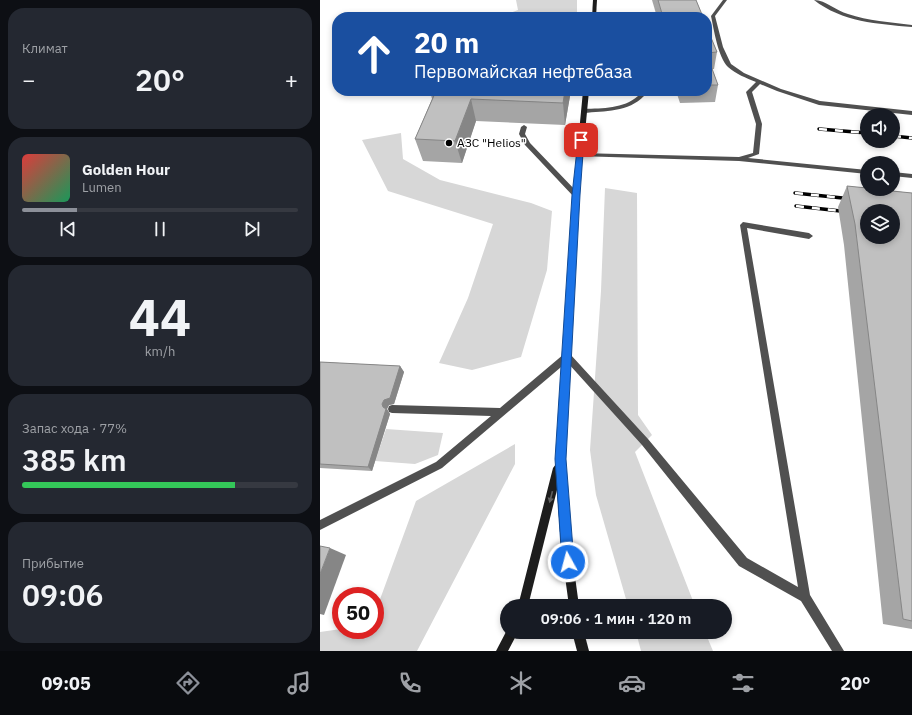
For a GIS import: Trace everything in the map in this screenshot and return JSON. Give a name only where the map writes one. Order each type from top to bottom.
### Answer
[{"type":"main road","points":[[594,12],[595,0]]},
{"type":"main road","points":[[573,599],[566,547],[560,459],[576,195],[586,96]]},
{"type":"main road","points":[[525,599],[560,459]]},
{"type":"main road","points":[[502,651],[508,639]]},
{"type":"main road","points":[[580,639],[583,651]]},
{"type":"lane","points":[[725,0],[713,16],[720,47],[729,65],[742,74],[759,82],[819,103],[912,113]]},
{"type":"lane","points":[[816,0],[844,15],[865,21],[912,26]]},
{"type":"lane","points":[[739,159],[756,154],[759,124],[749,92],[759,82]]},
{"type":"lane","points":[[584,111],[626,105],[637,101],[641,96]]},
{"type":"lane","points":[[524,127],[522,134],[527,144],[576,195]]},
{"type":"lane","points":[[579,155],[739,159],[860,171]]},
{"type":"lane","points":[[900,175],[912,176]]},
{"type":"lane","points":[[809,236],[743,225],[805,597],[838,651]]},
{"type":"lane","points":[[320,525],[439,465],[567,357],[645,442],[743,562],[805,597]]},
{"type":"lane","points":[[392,408],[501,412]]},
{"type":"shaded area","points":[[516,0],[577,0],[577,12],[513,12],[518,10]]},
{"type":"shaded area","points":[[401,133],[403,159],[440,180],[531,203],[552,211],[547,270],[521,357],[472,370],[439,363],[468,298],[493,224],[388,191],[362,140]]},
{"type":"shaded area","points":[[605,188],[637,193],[638,415],[652,435],[635,452],[692,599],[626,599],[596,495],[590,450],[601,291]]},
{"type":"shaded area","points":[[386,429],[443,433],[438,455],[415,464],[375,461]]},
{"type":"shaded area","points":[[515,444],[515,464],[417,651],[320,651],[320,632],[332,630],[332,639],[384,639],[384,588],[416,501]]},
{"type":"shaded area","points":[[638,639],[708,639],[713,651],[641,651]]},
{"type":"building","points":[[658,0],[696,0],[701,12],[662,12]]},
{"type":"building","points":[[712,40],[717,52],[712,52]]},
{"type":"building","points":[[712,69],[718,85],[712,85]]},
{"type":"building","points":[[434,96],[564,96],[563,103],[471,99],[455,141],[415,139]]},
{"type":"building","points":[[847,186],[860,187],[860,196],[900,196],[900,192],[912,193],[912,621],[903,619],[855,224]]},
{"type":"building","points":[[320,362],[400,366],[390,398],[384,400],[382,404],[386,409],[368,467],[320,464]]},
{"type":"building","points":[[320,546],[330,548],[320,574]]},
{"type":"railway","points":[[819,129],[860,132]]},
{"type":"railway","points":[[900,137],[912,138]]},
{"type":"railway","points":[[795,193],[852,199]]},
{"type":"railway","points":[[796,206],[860,213]]},
{"type":"place","name":"АЗС \"Helios\"","points":[[449,143]]},
{"type":"route","points":[[568,562],[560,459],[576,195],[581,140]]}]
